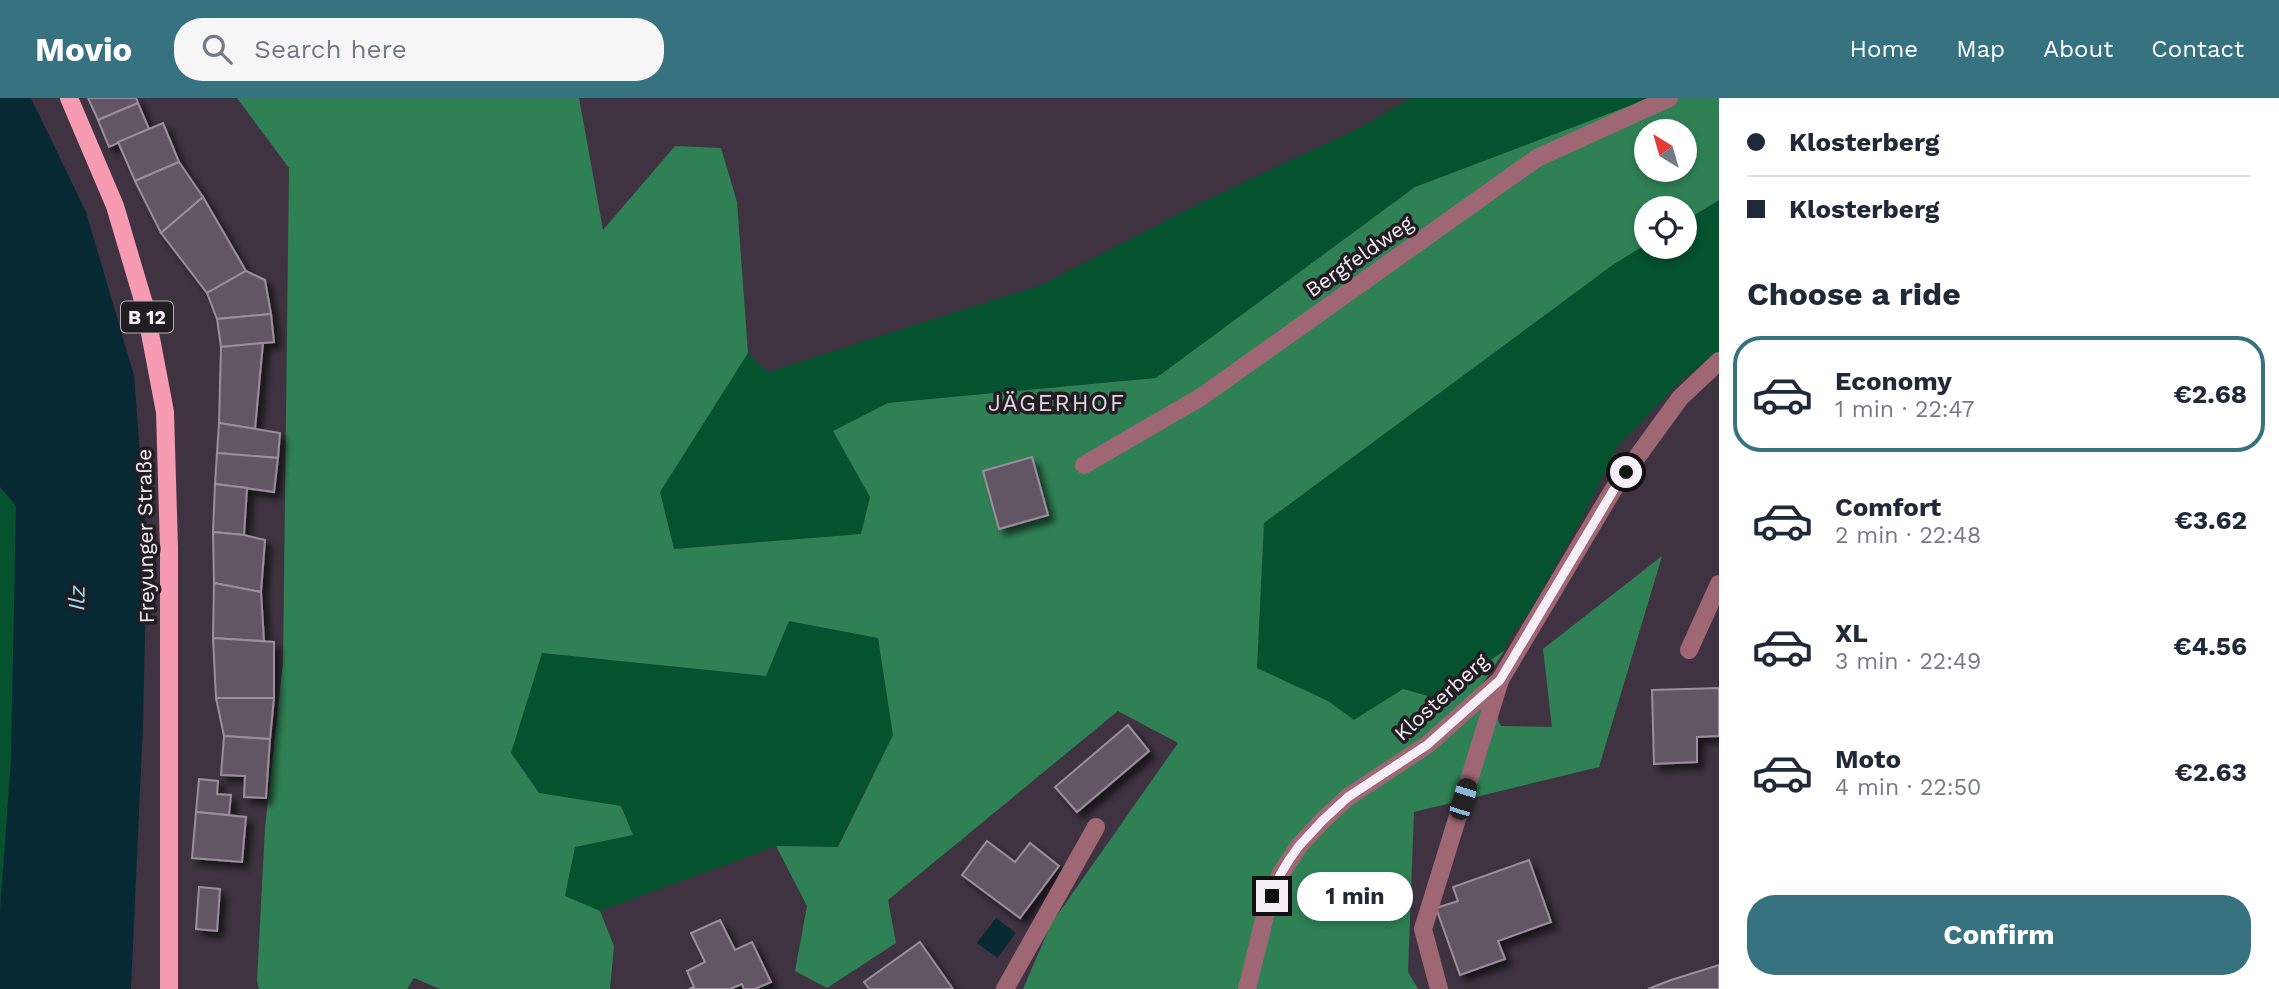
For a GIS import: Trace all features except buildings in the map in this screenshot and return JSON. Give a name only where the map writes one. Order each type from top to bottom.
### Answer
[{"type":"main road","name":"Freyunger Straße","points":[[69,98],[114,206],[145,307],[166,412],[169,562],[169,989]]},
{"type":"street","name":"Bergfeldweg","points":[[1084,465],[1202,397],[1537,158],[1669,98]]},
{"type":"street","name":"Klosterberg","points":[[1247,989],[1265,916],[1280,875],[1299,846],[1348,797],[1427,745],[1500,680],[1613,491],[1680,398],[1719,361]]},
{"type":"street","points":[[1689,650],[1719,584]]},
{"type":"street","points":[[1439,989],[1423,929],[1500,680]]},
{"type":"street","points":[[1005,989],[1096,827]]},
{"type":"green space","points":[[237,98],[579,98],[603,230],[675,146],[721,148],[737,202],[748,353],[660,492],[674,549],[861,534],[870,497],[833,431],[888,403],[1156,378],[1415,187],[1650,98],[1719,98],[1719,200],[1697,214],[1697,196],[1634,196],[1634,252],[1264,523],[1257,668],[1328,701],[1354,720],[1403,689],[1435,698],[1505,650],[1476,694],[1495,714],[1501,726],[1552,727],[1543,649],[1662,556],[1599,767],[1414,812],[1408,972],[1418,989],[1023,989],[1051,924],[1178,743],[1118,711],[888,900],[896,943],[827,988],[795,971],[807,906],[776,846],[838,847],[893,735],[878,638],[789,621],[766,676],[542,653],[511,753],[539,793],[621,806],[633,835],[575,847],[565,896],[600,911],[614,946],[610,989],[440,989],[414,978],[407,989],[259,989],[257,981],[265,828],[283,663],[289,168]]},
{"type":"green space","points":[[1411,98],[1650,98],[1415,187],[1156,378],[888,403],[833,431],[870,497],[861,534],[674,549],[660,492],[748,353],[768,372],[1041,285],[1202,202],[1361,127]]},
{"type":"green space","points":[[1719,200],[1719,351],[1680,382],[1617,447],[1583,517],[1530,611],[1509,639],[1505,650],[1435,698],[1403,689],[1354,721],[1328,701],[1257,668],[1264,523],[1614,264],[1634,252],[1634,259],[1697,259],[1697,214]]},
{"type":"green space","points":[[0,487],[16,505],[11,760],[0,910]]},
{"type":"green space","points":[[789,621],[878,638],[893,735],[837,847],[776,846],[600,911],[565,896],[575,847],[632,834],[622,807],[539,793],[511,752],[542,653],[766,676]]},
{"type":"water","name":"Ilz","points":[[0,98],[31,98],[86,212],[134,375],[147,545],[143,724],[131,989],[0,989],[0,910],[11,760],[16,506],[0,487]]},
{"type":"water","points":[[996,918],[1016,933],[997,958],[977,943]]},
{"type":"district","name":"JÄGERHOF","points":[[1057,403]]},
{"type":"route","points":[[1272,896],[1289,860],[1323,820],[1348,797],[1427,745],[1500,680],[1626,472]]}]
